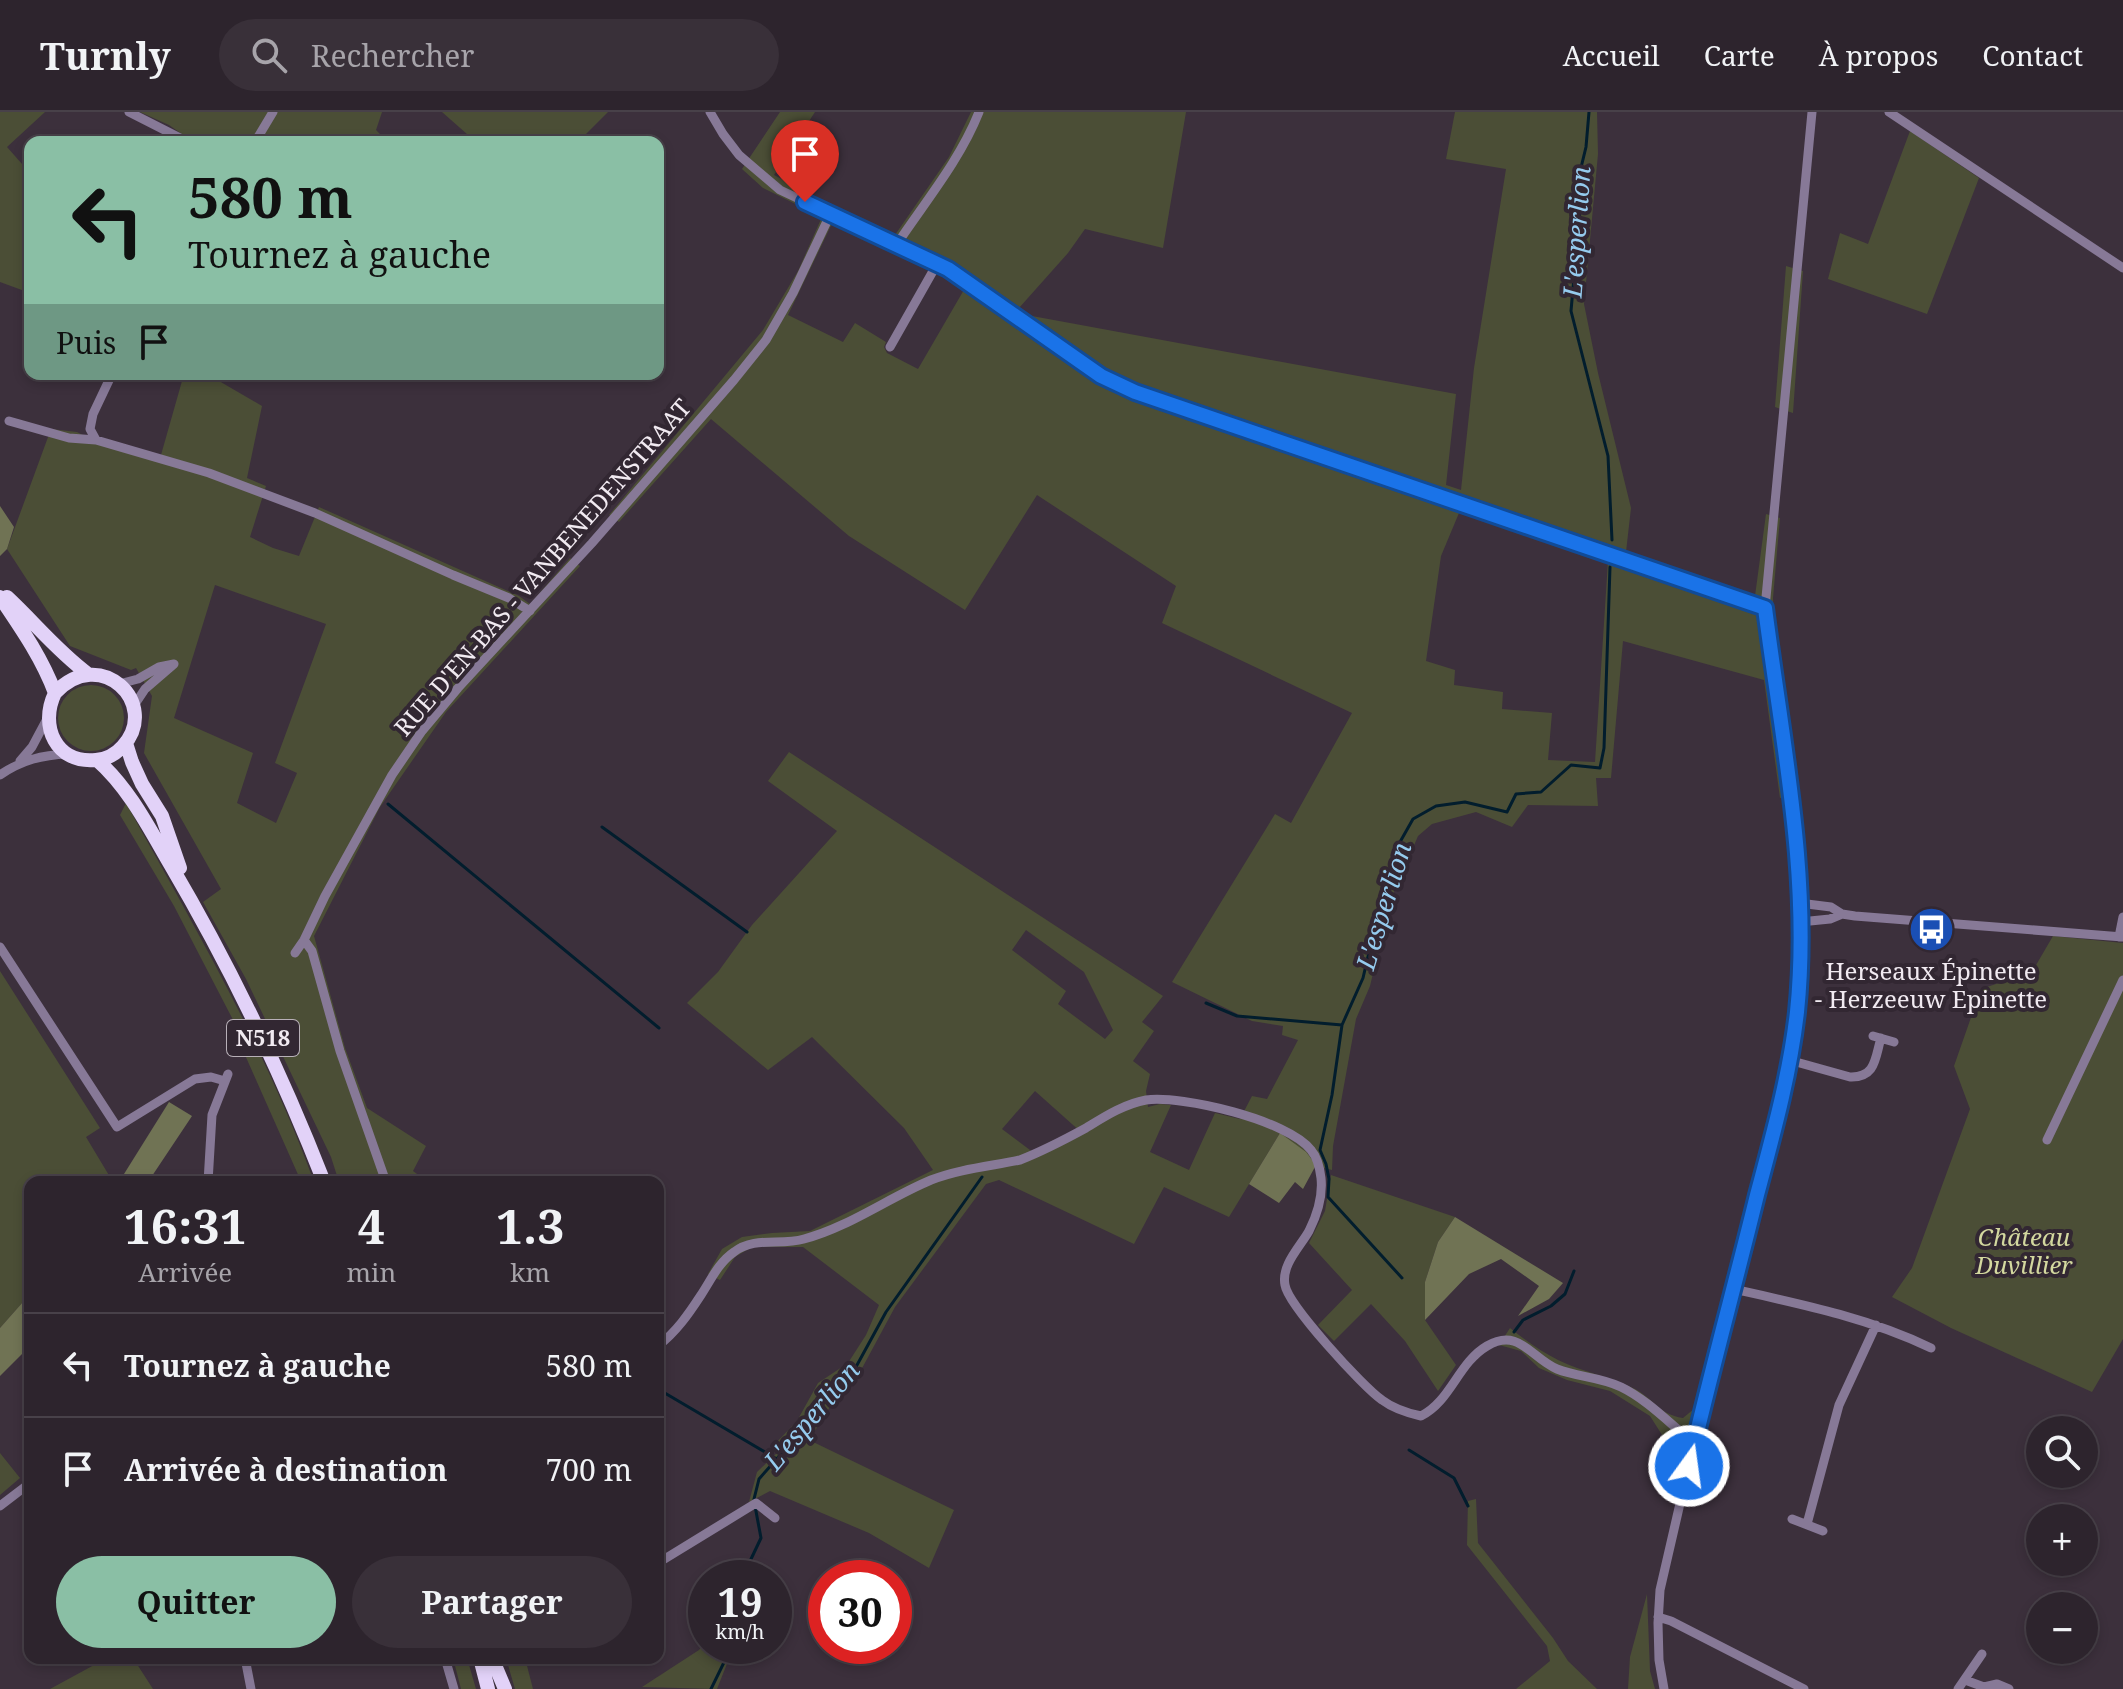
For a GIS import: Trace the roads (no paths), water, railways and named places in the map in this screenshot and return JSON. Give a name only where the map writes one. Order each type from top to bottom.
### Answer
[{"type":"highway","points":[[0,590],[65,657],[88,674]]},
{"type":"highway","points":[[0,597],[36,652],[55,693]]},
{"type":"highway","points":[[88,674],[99,675],[119,684],[133,707],[134,726],[126,743],[110,756],[97,760],[68,754],[53,738],[48,717],[55,693],[64,683],[88,674]]},
{"type":"highway","name":"N518","points":[[126,743],[142,784],[162,816],[191,899]]},
{"type":"highway","name":"N518","points":[[97,760],[114,775],[191,899],[267,1045],[322,1176]]},
{"type":"highway","points":[[482,1664],[488,1689]]},
{"type":"highway","points":[[495,1664],[505,1689]]},
{"type":"street","points":[[129,112],[176,136]]},
{"type":"street","points":[[259,136],[273,112]]},
{"type":"street","points":[[710,112],[739,155],[780,190],[937,264],[1101,376],[1135,392],[1765,608]]},
{"type":"street","points":[[897,244],[960,150],[979,112]]},
{"type":"street","points":[[1664,1689],[1659,1660],[1660,1590],[1694,1443],[1776,1124],[1797,1010],[1799,903],[1790,795],[1765,608],[1812,112]]},
{"type":"street","points":[[1889,112],[2123,268]]},
{"type":"street","name":"RUE D'EN-BAS - VANBENEDENSTRAAT","points":[[295,953],[392,775],[422,731],[766,340],[793,293],[830,215]]},
{"type":"street","points":[[890,347],[937,264]]},
{"type":"street","points":[[96,440],[90,429],[93,414],[109,380]]},
{"type":"street","points":[[9,421],[69,438],[96,440],[209,473],[315,513],[509,598],[530,611]]},
{"type":"street","points":[[119,684],[174,664],[145,689],[133,707]]},
{"type":"street","points":[[0,775],[18,763],[32,747],[48,717]]},
{"type":"street","points":[[18,763],[44,755],[68,754]]},
{"type":"street","points":[[1799,903],[1831,907],[1842,914]]},
{"type":"street","points":[[1800,922],[1830,919],[1842,914],[2121,937],[2123,917]]},
{"type":"street","points":[[304,940],[312,951],[340,1051],[384,1176]]},
{"type":"street","points":[[0,947],[117,1127],[195,1079],[226,1078],[212,1115],[208,1176]]},
{"type":"street","points":[[2047,1140],[2123,980]]},
{"type":"street","points":[[1789,1060],[1858,1077],[1873,1068],[1877,1037],[1894,1042]]},
{"type":"street","points":[[664,1341],[675,1332],[717,1269],[743,1245],[762,1241],[803,1240],[867,1213],[929,1181],[1020,1160],[1123,1108],[1147,1100],[1193,1103],[1282,1129],[1312,1151],[1321,1177],[1321,1194],[1309,1231],[1285,1271],[1285,1286],[1311,1326],[1382,1400],[1405,1413],[1421,1416],[1436,1407],[1477,1354],[1487,1346],[1512,1339],[1556,1368],[1622,1387],[1694,1443]]},
{"type":"street","points":[[1733,1289],[1876,1325],[1931,1348]]},
{"type":"street","points":[[1807,1524],[1839,1405],[1876,1325]]},
{"type":"street","points":[[0,1506],[24,1488]]},
{"type":"street","points":[[664,1559],[756,1503],[775,1518]]},
{"type":"street","points":[[1792,1519],[1823,1531]]},
{"type":"street","points":[[1658,1617],[1804,1689]]},
{"type":"street","points":[[1958,1689],[1982,1654]]},
{"type":"street","points":[[246,1664],[251,1689]]},
{"type":"street","points":[[447,1664],[454,1689]]},
{"type":"street","points":[[1965,1680],[1985,1688],[1997,1684],[2009,1689]]},
{"type":"waterway","name":"L'esperlion","points":[[1589,112],[1586,147],[1578,180],[1580,210],[1571,311],[1608,456],[1612,540]]},
{"type":"waterway","name":"L'esperlion","points":[[1206,1003],[1237,1016],[1342,1025],[1363,978],[1380,905],[1400,842],[1413,819],[1436,806],[1465,802],[1507,812],[1516,794],[1541,792],[1571,765],[1600,768],[1604,748],[1610,567]]},
{"type":"waterway","points":[[388,804],[659,1028]]},
{"type":"waterway","points":[[602,827],[747,932]]},
{"type":"waterway","points":[[1342,1025],[1320,1150],[1329,1179],[1328,1197],[1402,1278]]},
{"type":"waterway","name":"L'esperlion","points":[[754,1499],[759,1479],[797,1436],[833,1383],[851,1376],[886,1312],[982,1177]]},
{"type":"waterway","points":[[1514,1332],[1523,1320],[1551,1306],[1565,1294],[1574,1271]]},
{"type":"waterway","points":[[664,1393],[775,1458]]},
{"type":"waterway","points":[[1409,1450],[1454,1478],[1468,1506]]},
{"type":"waterway","name":"L'esperlion","points":[[751,1560],[761,1538],[755,1506]]},
{"type":"waterway","name":"L'esperlion","points":[[711,1689],[723,1664]]},
{"type":"place","name":"Herseaux Épinette - Herzeeuw Epinette","points":[[1931,930]]},
{"type":"park label","name":"Château Duvillier","points":[[2024,1252]]}]
